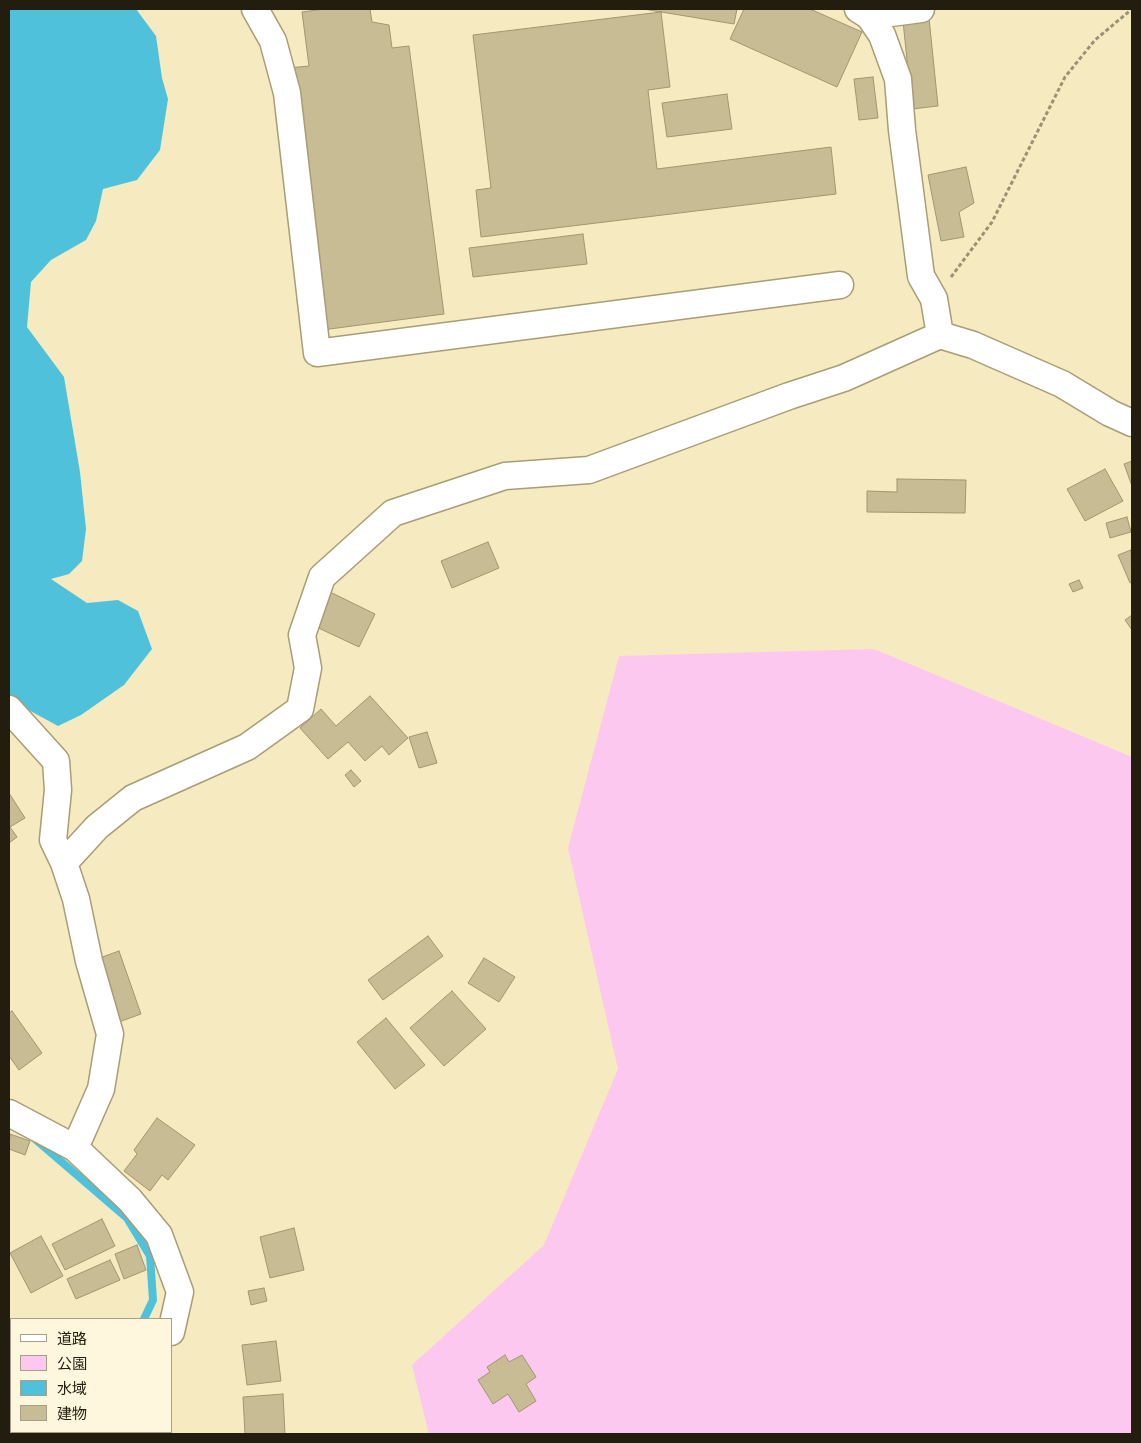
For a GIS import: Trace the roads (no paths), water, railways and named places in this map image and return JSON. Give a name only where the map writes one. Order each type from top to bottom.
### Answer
[{"type":"street","points":[[255,9],[273,41],[287,93],[318,353],[840,285]]},
{"type":"street","points":[[864,12],[921,9]]},
{"type":"street","points":[[864,12],[882,35],[898,79],[902,130],[921,276],[934,299],[940,335]]},
{"type":"street","points":[[64,863],[97,827],[133,798],[247,747],[300,709],[308,668],[302,635],[322,576],[393,513],[505,476],[589,470],[789,396],[844,378],[940,335],[973,346],[1062,384],[1110,413],[1132,423]]},
{"type":"street","points":[[9,709],[56,761],[58,790],[53,840],[64,863],[76,899],[89,961],[110,1034],[101,1089],[75,1148]]},
{"type":"street","points":[[9,1112],[75,1148],[130,1200],[159,1235],[180,1292],[172,1328]]},
{"type":"water","points":[[9,9],[136,9],[156,36],[162,78],[168,99],[160,150],[137,180],[103,189],[96,221],[86,240],[51,260],[31,282],[27,327],[64,377],[80,472],[86,529],[82,561],[69,574],[51,579],[87,603],[118,600],[138,611],[152,649],[124,685],[81,715],[58,726],[14,702],[9,694]]},
{"type":"waterway","points":[[35,1139],[127,1218],[150,1256],[153,1300],[144,1318]]}]
